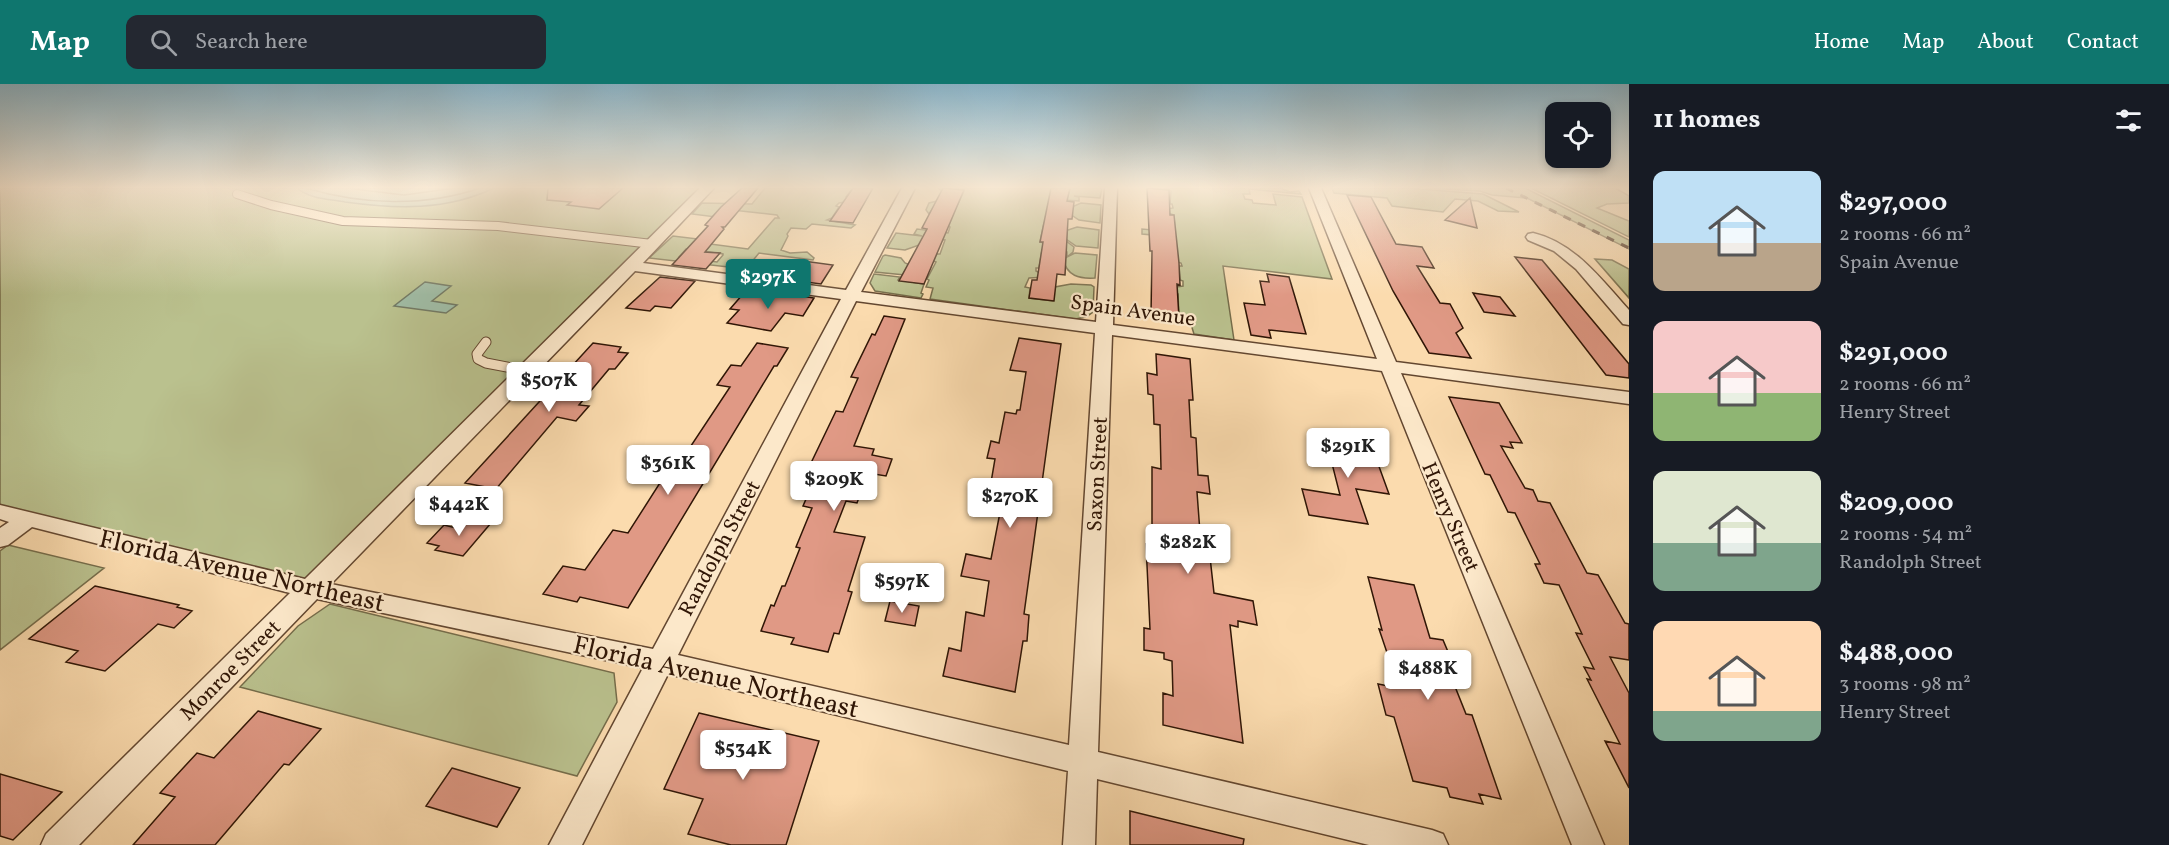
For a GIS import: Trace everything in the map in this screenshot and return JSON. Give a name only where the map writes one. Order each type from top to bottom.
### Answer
[{"type":"street","name":"Monroe Street","points":[[57,845],[672,224]]},
{"type":"street","name":"Randolph Street","points":[[565,845],[890,224]]},
{"type":"street","name":"Saxon Street","points":[[1079,845],[1109,224]]},
{"type":"street","name":"Henry Street","points":[[1330,224],[1588,845]]},
{"type":"street","points":[[1533,237],[1559,249],[1581,266],[1629,320]]},
{"type":"street","name":"Spain Avenue","points":[[631,266],[1629,398]]},
{"type":"street","name":"Florida Avenue Northeast","points":[[0,512],[311,589],[660,662],[1432,845]]},
{"type":"street","points":[[0,539],[28,519]]},
{"type":"lane","points":[[421,224],[498,226],[652,244]]},
{"type":"lane","points":[[486,342],[477,354],[478,359],[486,363],[527,371]]},
{"type":"shaded area","points":[[0,224],[673,224],[311,589],[0,512]]},
{"type":"shaded area","points":[[770,224],[847,224],[855,225],[851,228],[812,224],[806,229],[791,228],[781,250],[790,253],[807,252],[814,258],[813,260],[759,253],[746,269],[649,258],[673,236],[698,239],[695,242],[748,249]],"holes":[[[686,249],[723,255],[717,262],[679,257]]]},
{"type":"shaded area","points":[[946,224],[1044,224],[1040,242],[1047,244],[1066,241],[1074,247],[1073,252],[1067,257],[1067,252],[1042,250],[1039,268],[1036,268],[1036,271],[1048,277],[1029,278],[1025,287],[1030,288],[1029,298],[1053,301],[1055,287],[1071,284],[1091,285],[1094,287],[1093,312],[1086,317],[1075,319],[930,299],[933,288],[926,287],[929,280],[927,279],[936,262],[933,261],[932,254],[940,254],[945,240],[936,239],[905,250],[887,248],[896,233],[922,236],[914,234],[917,229],[948,233],[950,227]]},
{"type":"shaded area","points":[[1175,224],[1312,224],[1332,279],[1223,266],[1234,340],[1194,334],[1190,321],[1179,318],[1178,294],[1168,288],[1183,286],[1183,281],[1180,280],[1179,266],[1182,266],[1181,263],[1160,257],[1163,236],[1142,234],[1142,229],[1175,232]]},
{"type":"shaded area","points":[[1578,224],[1596,224],[1629,240],[1629,249]]},
{"type":"shaded area","points":[[1602,224],[1629,224],[1629,237]]},
{"type":"shaded area","points":[[1077,227],[1099,230],[1098,248],[1076,246],[1066,239],[1065,231]]},
{"type":"shaded area","points":[[1075,253],[1097,255],[1095,278],[1079,277],[1067,269],[1063,259]]},
{"type":"shaded area","points":[[885,255],[901,258],[910,265],[905,275],[875,272]]},
{"type":"shaded area","points":[[1595,259],[1612,260],[1629,269],[1629,298]]},
{"type":"shaded area","points":[[874,274],[900,277],[898,280],[924,284],[921,293],[923,294],[921,298],[875,291],[870,283]]},
{"type":"shaded area","points":[[8,545],[104,568],[0,650],[0,551]]},
{"type":"shaded area","points":[[330,604],[614,673],[617,702],[577,776],[240,687],[298,626]]},
{"type":"water","points":[[425,282],[451,286],[432,301],[457,305],[446,313],[394,306]]},
{"type":"building","points":[[728,224],[722,227],[724,229],[705,252],[720,253],[706,269],[672,265],[708,226],[705,225]]},
{"type":"building","points":[[924,224],[950,224],[924,284],[899,281],[927,229],[922,228]]},
{"type":"building","points":[[1044,224],[1068,224],[1065,275],[1057,274],[1054,301],[1029,298],[1032,280],[1037,280],[1043,242],[1040,242]]},
{"type":"building","points":[[1149,224],[1175,224],[1180,285],[1177,284],[1179,318],[1151,315],[1152,251],[1150,251]]},
{"type":"building","points":[[1361,224],[1385,224],[1396,244],[1422,247],[1434,268],[1417,266],[1440,303],[1450,304],[1463,328],[1456,333],[1471,358],[1429,353],[1393,291]]},
{"type":"building","points":[[1459,224],[1476,224],[1477,228]]},
{"type":"building","points":[[1515,257],[1542,260],[1629,364],[1629,378],[1606,375]]},
{"type":"building","points":[[796,260],[833,265],[821,284],[784,279]]},
{"type":"building","points":[[1267,274],[1289,277],[1306,334],[1269,330],[1271,338],[1251,335],[1244,303],[1265,305],[1260,281],[1269,282]]},
{"type":"building","points":[[660,277],[695,281],[671,308],[655,306],[650,311],[626,308]]},
{"type":"building","points":[[775,292],[814,298],[803,316],[785,313],[771,331],[727,323],[739,310],[730,309],[743,294],[772,298]]},
{"type":"building","points":[[1473,293],[1500,297],[1515,316],[1484,312]]},
{"type":"building","points":[[884,316],[905,319],[854,446],[874,449],[872,455],[892,459],[886,476],[868,473],[857,503],[846,501],[834,532],[865,537],[848,591],[852,592],[839,634],[834,633],[828,652],[791,644],[794,638],[761,631],[771,605],[774,606],[782,586],[785,586],[800,548],[796,547],[812,508],[803,506],[821,465],[811,463],[836,411],[843,412],[858,378],[851,377],[872,334],[875,335]]},
{"type":"building","points":[[1019,338],[1061,344],[1024,614],[1029,615],[1027,641],[1023,641],[1015,692],[943,676],[949,648],[961,651],[966,612],[984,616],[989,581],[961,576],[966,554],[991,559],[1002,502],[988,500],[995,459],[987,458],[991,441],[999,443],[1005,412],[1016,414],[1017,410],[1020,410],[1026,372],[1010,370]]},
{"type":"building","points":[[593,343],[621,347],[618,352],[628,353],[615,369],[609,369],[579,405],[589,406],[576,421],[557,417],[496,489],[465,483]]},
{"type":"building","points":[[757,343],[788,348],[777,366],[774,366],[628,608],[580,597],[577,602],[543,594],[563,566],[585,570],[613,530],[628,533],[665,475],[651,472],[663,455],[683,458],[730,387],[717,385],[731,365],[741,366]]},
{"type":"building","points":[[1156,354],[1190,359],[1193,400],[1189,400],[1191,437],[1196,438],[1198,475],[1208,476],[1210,494],[1197,492],[1201,546],[1209,548],[1214,593],[1253,601],[1257,625],[1238,621],[1238,627],[1230,625],[1243,743],[1163,725],[1163,693],[1173,696],[1172,661],[1164,659],[1164,653],[1144,650],[1144,628],[1150,629],[1146,544],[1152,545],[1152,467],[1161,469],[1160,425],[1154,424],[1153,395],[1148,394],[1147,373],[1157,375]]},
{"type":"building","points":[[1449,397],[1499,403],[1522,443],[1510,442],[1513,448],[1501,446],[1525,488],[1533,490],[1538,501],[1550,503],[1587,573],[1598,575],[1625,623],[1629,624],[1629,660],[1610,657],[1629,693],[1629,788],[1605,741],[1620,744],[1587,679],[1591,680],[1584,667],[1594,669],[1576,633],[1582,634],[1559,585],[1544,583],[1535,564],[1540,564],[1515,513],[1508,512],[1490,475],[1485,474]]},
{"type":"building","points":[[1324,432],[1369,439],[1389,494],[1356,489],[1368,524],[1309,515],[1302,489],[1340,495]]},
{"type":"building","points":[[465,518],[491,523],[463,556],[435,550],[439,546],[427,543],[444,525],[456,528]]},
{"type":"building","points":[[1368,577],[1414,585],[1430,638],[1443,640],[1454,666],[1446,664],[1466,714],[1472,715],[1501,799],[1479,794],[1483,804],[1450,797],[1447,788],[1413,781],[1394,717],[1386,715],[1378,684],[1399,688],[1379,629],[1382,630]]},
{"type":"building","points":[[95,586],[179,605],[177,607],[192,611],[174,628],[158,624],[105,671],[66,662],[78,651],[29,639]]},
{"type":"building","points":[[890,601],[919,606],[915,626],[885,621]]},
{"type":"building","points":[[258,711],[321,729],[289,765],[284,764],[215,845],[133,845],[175,797],[160,793],[197,753],[214,758]]},
{"type":"building","points":[[699,713],[819,741],[786,845],[731,845],[688,834],[703,799],[664,789]]},
{"type":"building","points":[[452,768],[520,788],[497,827],[426,806]]},
{"type":"building","points":[[0,774],[62,792],[13,840],[0,836]]},
{"type":"building","points":[[1130,811],[1244,839],[1243,845],[1130,845]]},
{"type":"railway","points":[[1579,224],[1629,248]]}]
